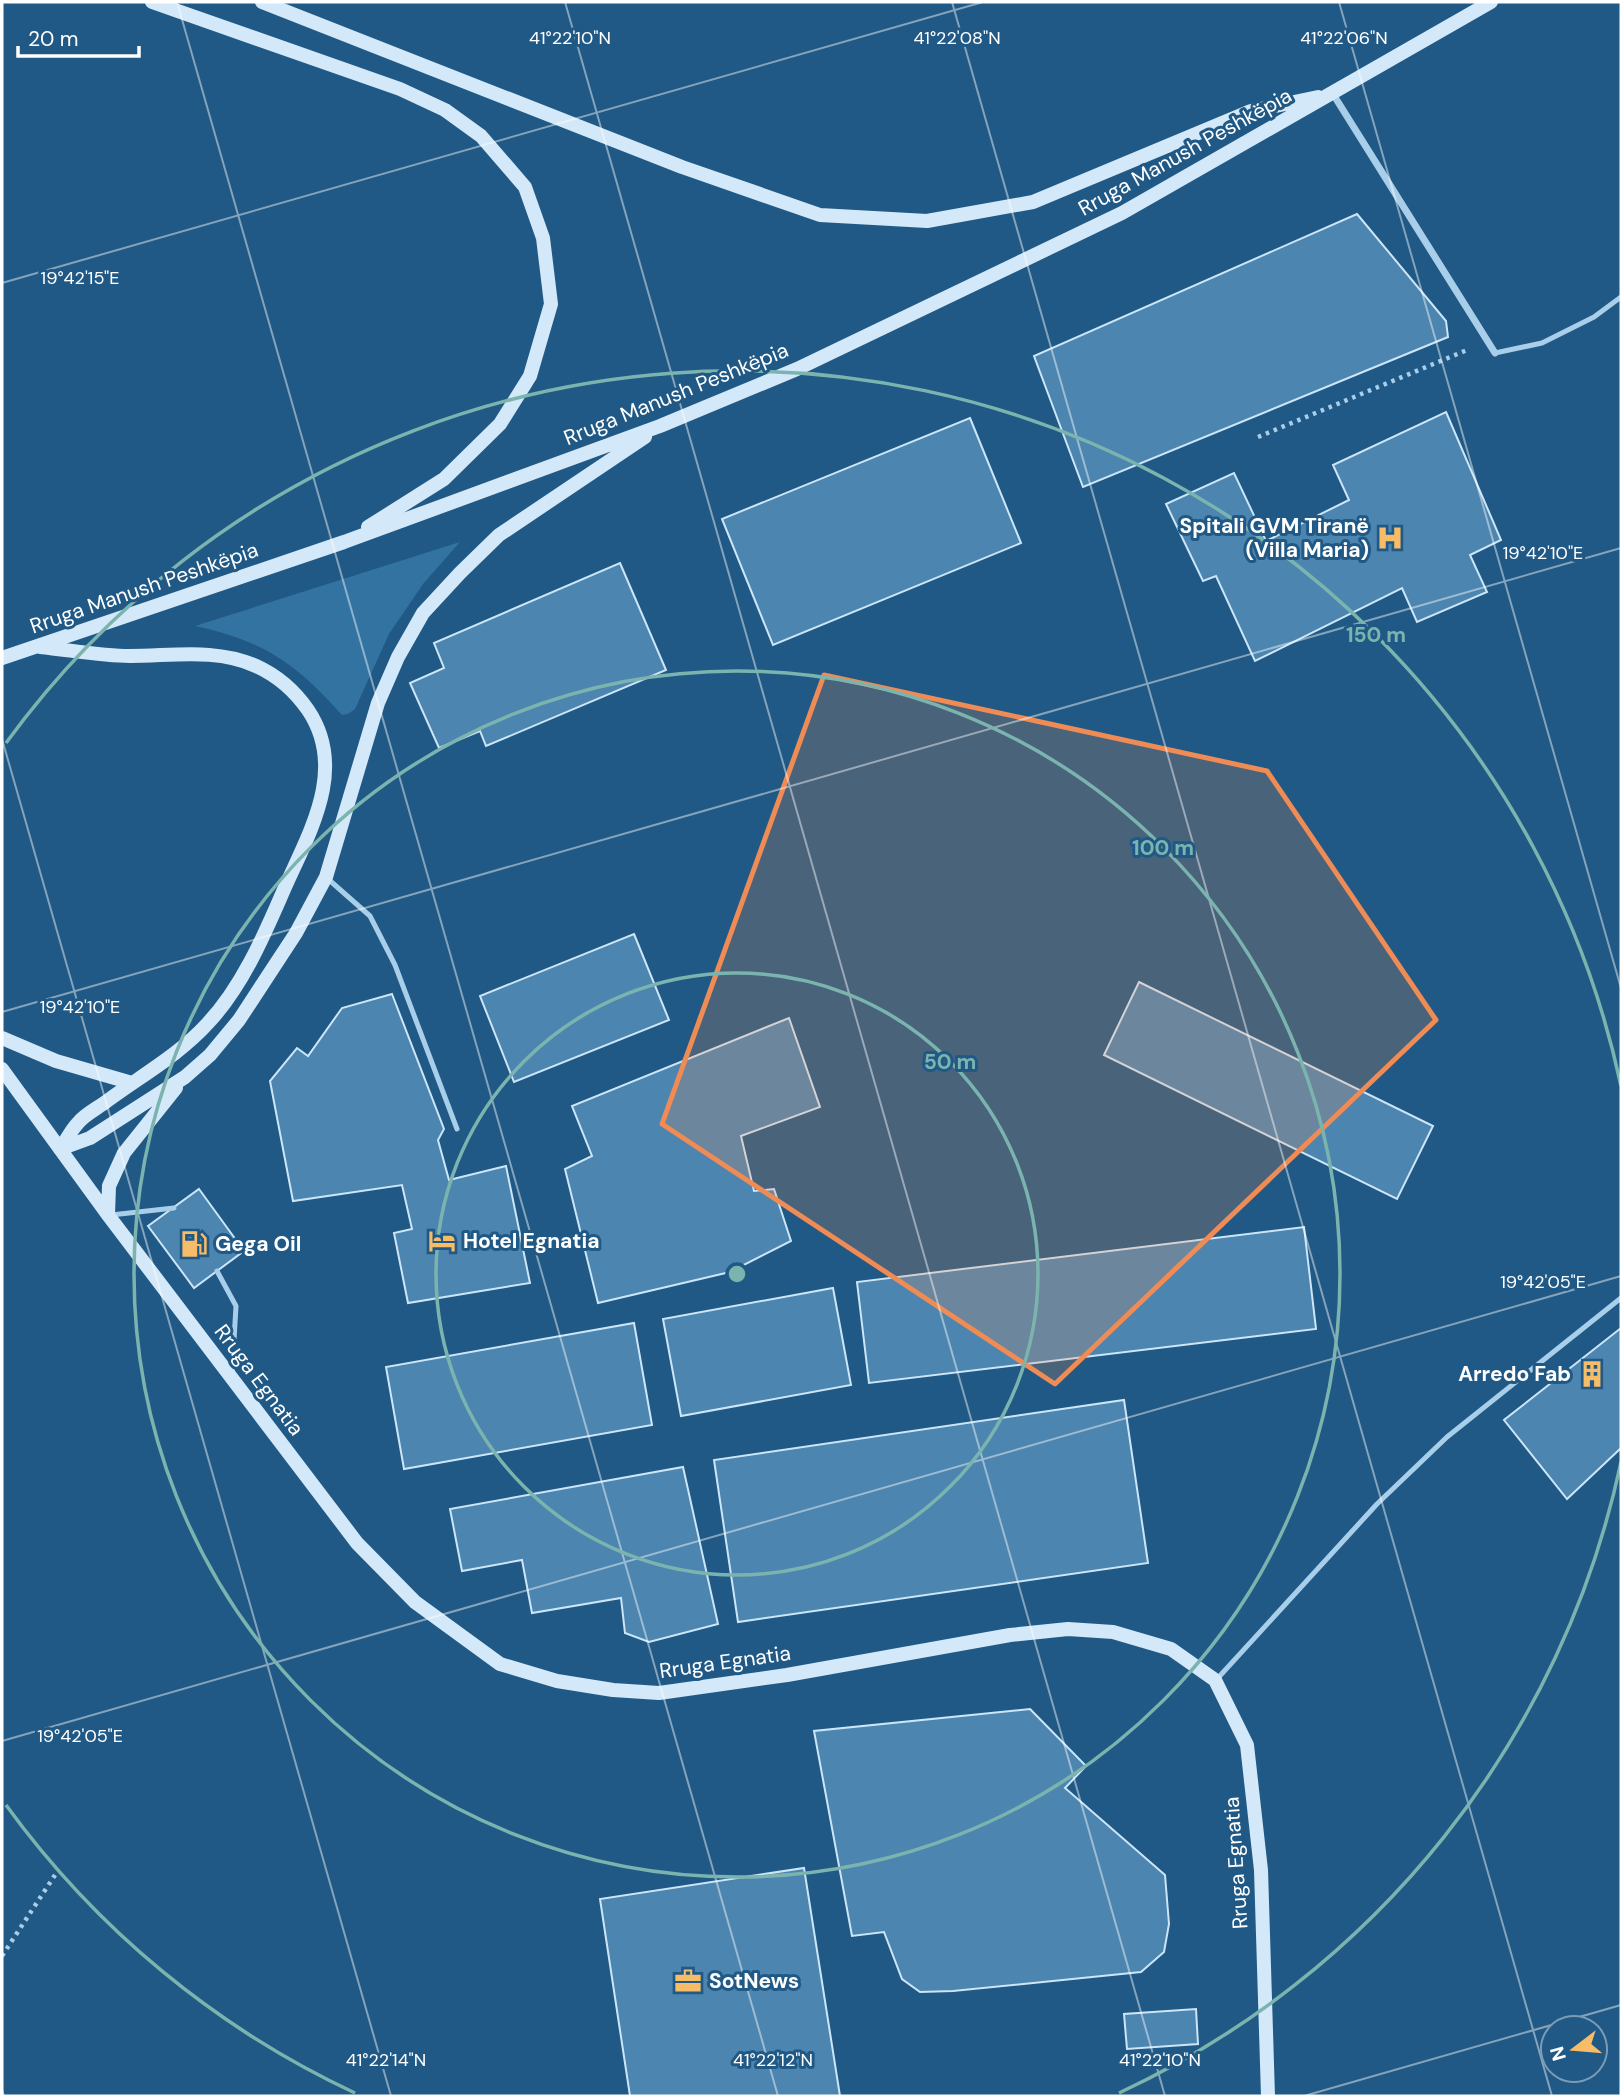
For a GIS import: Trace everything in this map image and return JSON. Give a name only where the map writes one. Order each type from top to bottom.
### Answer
[{"type":"main road","points":[[152,2],[400,89],[445,110],[481,136],[525,187],[543,238],[551,304],[530,376],[500,424],[444,479],[344,542]]},
{"type":"main road","points":[[262,2],[682,167],[820,215],[927,221],[1033,202],[1251,111],[1333,94]]},
{"type":"main road","name":"Rruga Manush Peshkëpia","points":[[2,658],[344,542],[660,426],[797,369],[1122,214],[1491,2]]},
{"type":"main road","points":[[60,1149],[90,1138],[185,1077],[210,1055],[239,1020],[296,933],[326,877],[378,704],[398,657],[423,613],[499,536],[660,426]]},
{"type":"main road","points":[[36,646],[129,656],[207,654],[253,665],[277,676],[300,699],[315,721],[324,747],[326,775],[320,806],[268,925],[238,981],[211,1021],[175,1054],[78,1122],[60,1149]]},
{"type":"main road","points":[[2,1038],[56,1061],[132,1083]]},
{"type":"main road","name":"Rruga Egnatia","points":[[2,1069],[108,1215],[357,1544],[415,1602],[500,1664],[557,1681],[613,1690],[659,1693],[787,1675],[1010,1635],[1068,1629],[1113,1632],[1171,1648],[1215,1680],[1247,1745],[1261,1870],[1268,2096]]},
{"type":"main road","points":[[108,1215],[109,1186],[124,1153],[185,1077]]},
{"type":"street","points":[[1333,94],[1495,353]]},
{"type":"lane","points":[[1495,353],[1542,343],[1594,317],[1621,297]]},
{"type":"lane","points":[[326,877],[370,916],[395,965],[457,1129]]},
{"type":"lane","points":[[108,1215],[174,1208]]},
{"type":"lane","points":[[217,1271],[236,1306],[232,1380]]},
{"type":"lane","points":[[1215,1680],[1377,1504],[1447,1437],[1621,1298]]},
{"type":"path","points":[[1258,437],[1487,341]]},
{"type":"path","points":[[2,1956],[55,1875]]},
{"type":"highlighted area","points":[[824,675],[1267,771],[1436,1020],[1055,1384],[662,1124]]},
{"type":"shaded area","points":[[460,542],[423,584],[389,634],[355,709],[348,714],[342,715],[309,681],[260,647],[195,626]]},
{"type":"building","points":[[1357,214],[1446,321],[1448,337],[1083,487],[1034,356]]},
{"type":"building","points":[[1446,412],[1501,540],[1470,555],[1487,592],[1417,622],[1402,588],[1255,661],[1216,576],[1203,581],[1166,504],[1234,473],[1266,541],[1349,500],[1333,465]]},
{"type":"building","points":[[970,418],[1021,543],[773,645],[722,519]]},
{"type":"building","points":[[620,563],[666,670],[486,746],[480,731],[439,748],[410,683],[444,668],[434,643]]},
{"type":"building","points":[[634,934],[669,1020],[514,1082],[480,996]]},
{"type":"building","points":[[1139,982],[1433,1126],[1397,1199],[1104,1055]]},
{"type":"building","points":[[392,994],[444,1129],[438,1140],[449,1180],[506,1166],[530,1283],[408,1303],[394,1233],[412,1229],[402,1185],[293,1201],[270,1081],[297,1048],[308,1056],[342,1008]]},
{"type":"building","points":[[789,1018],[820,1107],[741,1136],[754,1191],[774,1189],[791,1241],[730,1272],[598,1303],[565,1169],[592,1156],[572,1106]]},
{"type":"building","points":[[199,1189],[244,1251],[194,1288],[148,1226]]},
{"type":"building","points":[[1304,1227],[1316,1329],[869,1383],[857,1282]]},
{"type":"building","points":[[833,1288],[851,1385],[681,1416],[663,1319]]},
{"type":"building","points":[[634,1323],[652,1425],[404,1469],[386,1367]]},
{"type":"building","name":"Arredo Fab","points":[[1621,1328],[1621,1448],[1567,1499],[1504,1420]]},
{"type":"building","points":[[1124,1400],[1148,1563],[738,1622],[714,1460]]},
{"type":"building","points":[[683,1467],[718,1624],[649,1642],[625,1633],[621,1598],[532,1613],[522,1560],[462,1571],[450,1509]]},
{"type":"building","points":[[1030,1709],[1086,1766],[1065,1788],[1165,1875],[1169,1924],[1164,1952],[1141,1972],[920,1992],[902,1979],[884,1932],[852,1936],[814,1731]]},
{"type":"building","points":[[804,1868],[840,2096],[630,2096],[600,1899]]},
{"type":"building","points":[[1196,2009],[1198,2044],[1127,2049],[1124,2014]]},
{"type":"place","name":"Spitali GVM Tiranë (Villa Maria)","points":[[1390,538]]},
{"type":"place","name":"Hotel Egnatia","points":[[442,1241]]},
{"type":"place","name":"Gega Oil","points":[[194,1244]]},
{"type":"place","name":"Arredo Fab","points":[[1592,1374]]},
{"type":"place","name":"SotNews","points":[[688,1981]]}]
